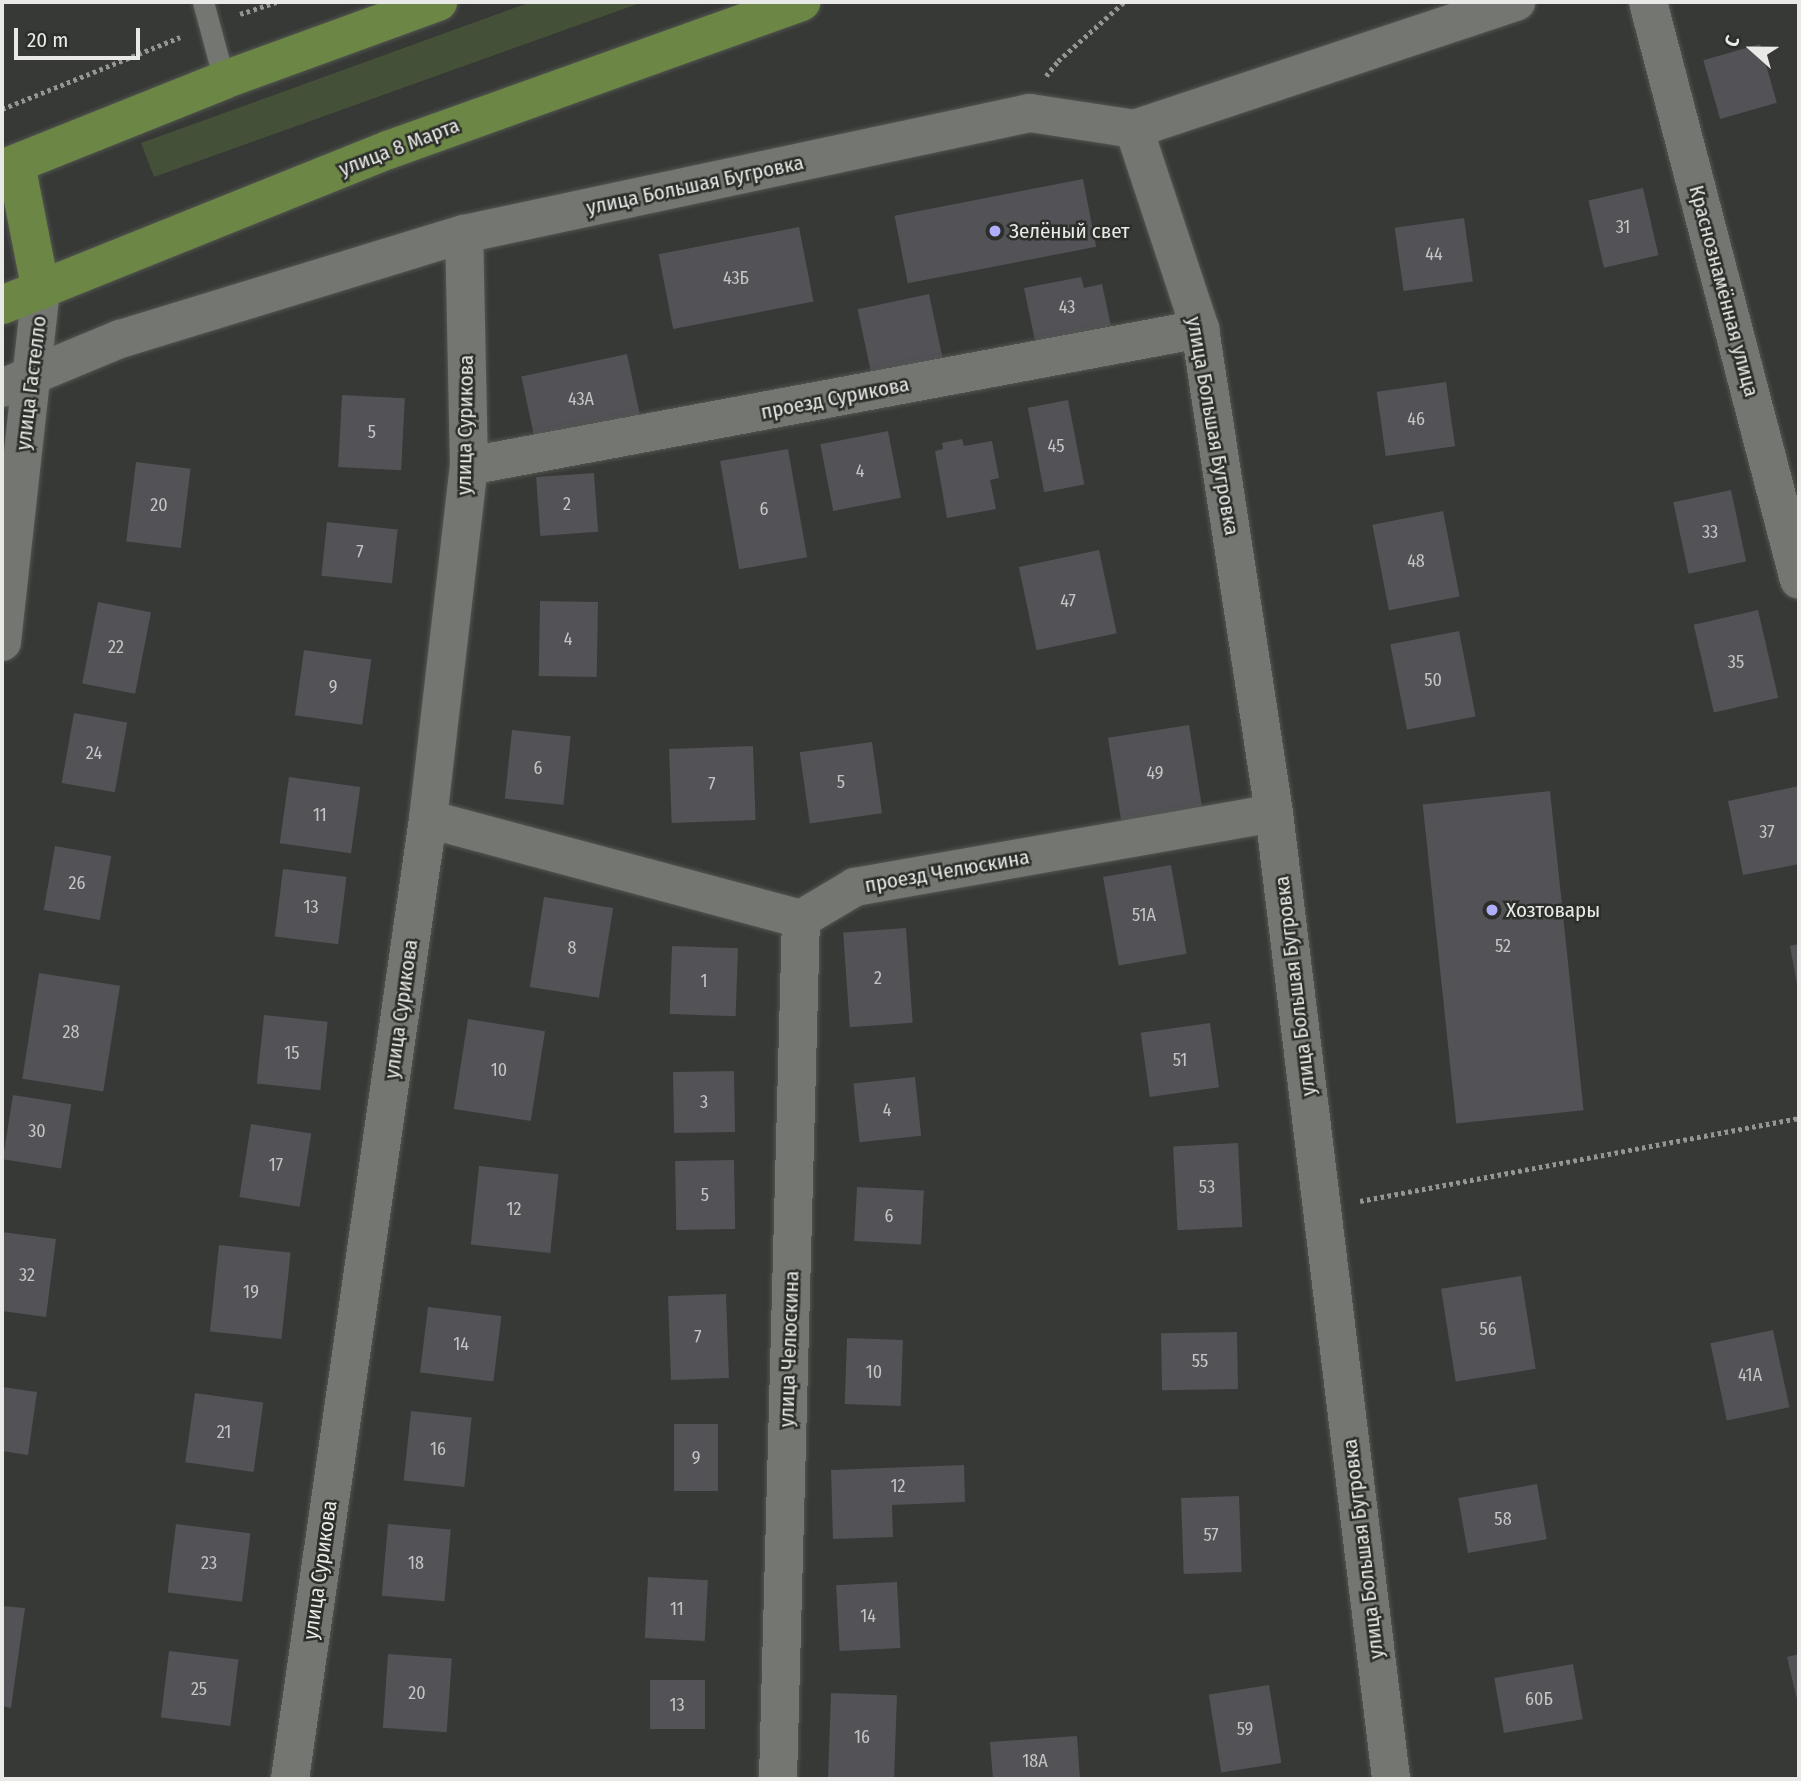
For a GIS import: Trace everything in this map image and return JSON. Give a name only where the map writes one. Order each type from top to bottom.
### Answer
[{"type":"main road","points":[[41,291],[9,167],[223,80],[438,2]]},
{"type":"main road","name":"улица 8 Марта","points":[[2,305],[388,150],[801,2]]},
{"type":"street","points":[[1134,129],[1516,2]]},
{"type":"street","name":"Краснознамённая улица","points":[[1648,2],[1799,580]]},
{"type":"street","name":"улица Большая Бугровка","points":[[16,384],[120,339],[464,234],[1030,113],[1134,129],[1200,329],[1274,813],[1391,1779]]},
{"type":"street","name":"улица Сурикова","points":[[290,1779],[428,819],[469,466],[464,234]]},
{"type":"street","name":"улица Гастелло","points":[[2,642],[16,384],[41,291]]},
{"type":"street","name":"проезд Сурикова","points":[[469,466],[1200,329]]},
{"type":"street","name":"проезд Челюскина","points":[[801,919],[855,887],[1274,813]]},
{"type":"street","points":[[428,819],[801,919]]},
{"type":"street","name":"улица Челюскина","points":[[778,1779],[801,919]]},
{"type":"lane","points":[[203,2],[223,80]]},
{"type":"path","points":[[2,108],[276,2]]},
{"type":"path","points":[[1058,61],[1124,2]]},
{"type":"path","points":[[1360,1201],[1799,1118]]},
{"type":"green space","points":[[531,2],[643,2],[154,177],[141,143]]},
{"type":"building","points":[[1760,44],[1777,103],[1720,119],[1703,60]]},
{"type":"building","name":"Зелёный свет","points":[[1083,179],[1096,247],[908,283],[895,216]]},
{"type":"building","points":[[1643,188],[1659,255],[1604,268],[1588,201]]},
{"type":"building","points":[[1464,218],[1473,281],[1404,291],[1395,228]]},
{"type":"building","points":[[799,227],[814,302],[673,329],[659,254]]},
{"type":"building","points":[[1081,277],[1084,288],[1102,284],[1111,326],[1035,341],[1024,288]]},
{"type":"building","points":[[929,294],[943,361],[872,377],[858,309]]},
{"type":"building","points":[[627,354],[641,421],[536,444],[521,376]]},
{"type":"building","points":[[1446,382],[1455,446],[1386,456],[1377,392]]},
{"type":"building","points":[[342,395],[405,398],[401,470],[338,467]]},
{"type":"building","points":[[1068,400],[1084,484],[1044,492],[1028,408]]},
{"type":"building","points":[[888,431],[901,498],[833,511],[820,444]]},
{"type":"building","points":[[962,439],[964,446],[992,441],[999,478],[990,480],[996,509],[947,518],[935,451],[943,449],[942,443]]},
{"type":"building","points":[[788,449],[807,557],[739,569],[720,461]]},
{"type":"building","points":[[136,462],[191,469],[181,548],[126,541]]},
{"type":"building","points":[[594,473],[598,532],[540,536],[536,477]]},
{"type":"building","points":[[1731,490],[1746,561],[1688,574],[1673,502]]},
{"type":"building","points":[[1443,511],[1460,596],[1389,610],[1372,525]]},
{"type":"building","points":[[327,522],[398,529],[392,583],[321,576]]},
{"type":"building","points":[[1099,550],[1117,633],[1036,650],[1019,567]]},
{"type":"building","points":[[540,601],[598,602],[597,677],[539,676]]},
{"type":"building","points":[[98,602],[151,612],[135,694],[82,683]]},
{"type":"building","points":[[1758,610],[1778,698],[1714,713],[1694,625]]},
{"type":"building","points":[[1459,631],[1476,716],[1407,730],[1390,644]]},
{"type":"building","points":[[304,650],[371,659],[362,725],[295,715]]},
{"type":"building","points":[[74,713],[127,722],[115,792],[62,783]]},
{"type":"building","points":[[1189,725],[1202,808],[1121,821],[1108,738]]},
{"type":"building","points":[[512,730],[571,736],[563,805],[505,799]]},
{"type":"building","points":[[872,742],[882,813],[810,823],[800,752]]},
{"type":"building","points":[[753,746],[756,820],[672,823],[669,749]]},
{"type":"building","points":[[289,777],[360,787],[351,853],[280,843]]},
{"type":"building","points":[[1799,786],[1799,864],[1743,875],[1728,801]]},
{"type":"building","points":[[1550,791],[1584,1110],[1456,1124],[1423,804]]},
{"type":"building","points":[[55,846],[111,856],[100,920],[44,910]]},
{"type":"building","points":[[1171,865],[1187,954],[1119,966],[1103,877]]},
{"type":"building","points":[[283,869],[347,877],[338,944],[275,936]]},
{"type":"building","points":[[544,897],[613,908],[599,998],[530,987]]},
{"type":"building","points":[[906,928],[913,1023],[850,1027],[843,932]]},
{"type":"building","points":[[1799,944],[1799,990],[1798,990],[1790,946]]},
{"type":"building","points":[[672,946],[738,948],[736,1016],[670,1014]]},
{"type":"building","points":[[39,973],[120,986],[103,1092],[22,1079]]},
{"type":"building","points":[[264,1015],[328,1022],[320,1090],[257,1084]]},
{"type":"building","points":[[468,1019],[545,1031],[531,1121],[454,1109]]},
{"type":"building","points":[[1210,1023],[1219,1087],[1150,1097],[1141,1033]]},
{"type":"building","points":[[734,1071],[735,1132],[674,1133],[673,1072]]},
{"type":"building","points":[[915,1077],[921,1136],[860,1142],[853,1083]]},
{"type":"building","points":[[13,1095],[71,1104],[61,1168],[3,1159]]},
{"type":"building","points":[[251,1124],[311,1134],[300,1207],[239,1197]]},
{"type":"building","points":[[1238,1143],[1242,1227],[1177,1230],[1173,1146]]},
{"type":"building","points":[[734,1160],[735,1229],[676,1230],[675,1161]]},
{"type":"building","points":[[479,1166],[559,1174],[550,1253],[471,1245]]},
{"type":"building","points":[[857,1187],[924,1191],[921,1244],[854,1241]]},
{"type":"building","points":[[2,1232],[56,1239],[46,1317],[2,1311]]},
{"type":"building","points":[[219,1245],[291,1253],[282,1339],[210,1332]]},
{"type":"building","points":[[1521,1276],[1536,1369],[1456,1382],[1441,1289]]},
{"type":"building","points":[[726,1294],[729,1378],[671,1380],[668,1296]]},
{"type":"building","points":[[428,1307],[501,1316],[493,1382],[420,1373]]},
{"type":"building","points":[[1773,1330],[1789,1407],[1727,1421],[1710,1343]]},
{"type":"building","points":[[1237,1332],[1238,1389],[1162,1390],[1161,1333]]},
{"type":"building","points":[[847,1338],[903,1340],[901,1406],[845,1404]]},
{"type":"building","points":[[2,1387],[37,1392],[28,1455],[2,1451]]},
{"type":"building","points":[[195,1393],[263,1403],[254,1472],[185,1462]]},
{"type":"building","points":[[411,1411],[472,1417],[464,1487],[404,1481]]},
{"type":"building","points":[[674,1424],[718,1424],[718,1491],[674,1491]]},
{"type":"building","points":[[964,1465],[965,1502],[892,1505],[893,1537],[833,1539],[831,1470]]},
{"type":"building","points":[[1537,1484],[1547,1539],[1468,1553],[1458,1498]]},
{"type":"building","points":[[1239,1496],[1242,1572],[1184,1574],[1181,1498]]},
{"type":"building","points":[[176,1524],[250,1533],[242,1602],[168,1592]]},
{"type":"building","points":[[388,1524],[451,1529],[444,1601],[382,1596]]},
{"type":"building","points":[[648,1577],[708,1580],[705,1641],[645,1638]]},
{"type":"building","points":[[897,1582],[900,1648],[840,1651],[836,1585]]},
{"type":"building","points":[[2,1606],[25,1608],[11,1708],[2,1706]]},
{"type":"building","points":[[169,1651],[238,1660],[230,1726],[161,1718]]},
{"type":"building","points":[[388,1654],[452,1658],[447,1732],[383,1728]]},
{"type":"building","points":[[1799,1654],[1799,1704],[1798,1704],[1787,1657]]},
{"type":"building","points":[[1573,1664],[1583,1719],[1504,1733],[1494,1678]]},
{"type":"building","points":[[650,1680],[705,1680],[705,1729],[650,1729]]},
{"type":"building","points":[[1269,1685],[1281,1763],[1221,1773],[1209,1695]]},
{"type":"building","points":[[831,1693],[897,1695],[894,1779],[828,1779]]},
{"type":"building","points":[[1077,1736],[1080,1779],[993,1779],[990,1742]]},
{"type":"place","name":"Зелёный свет","points":[[995,231]]},
{"type":"place","name":"Хозтовары","points":[[1492,910]]}]
